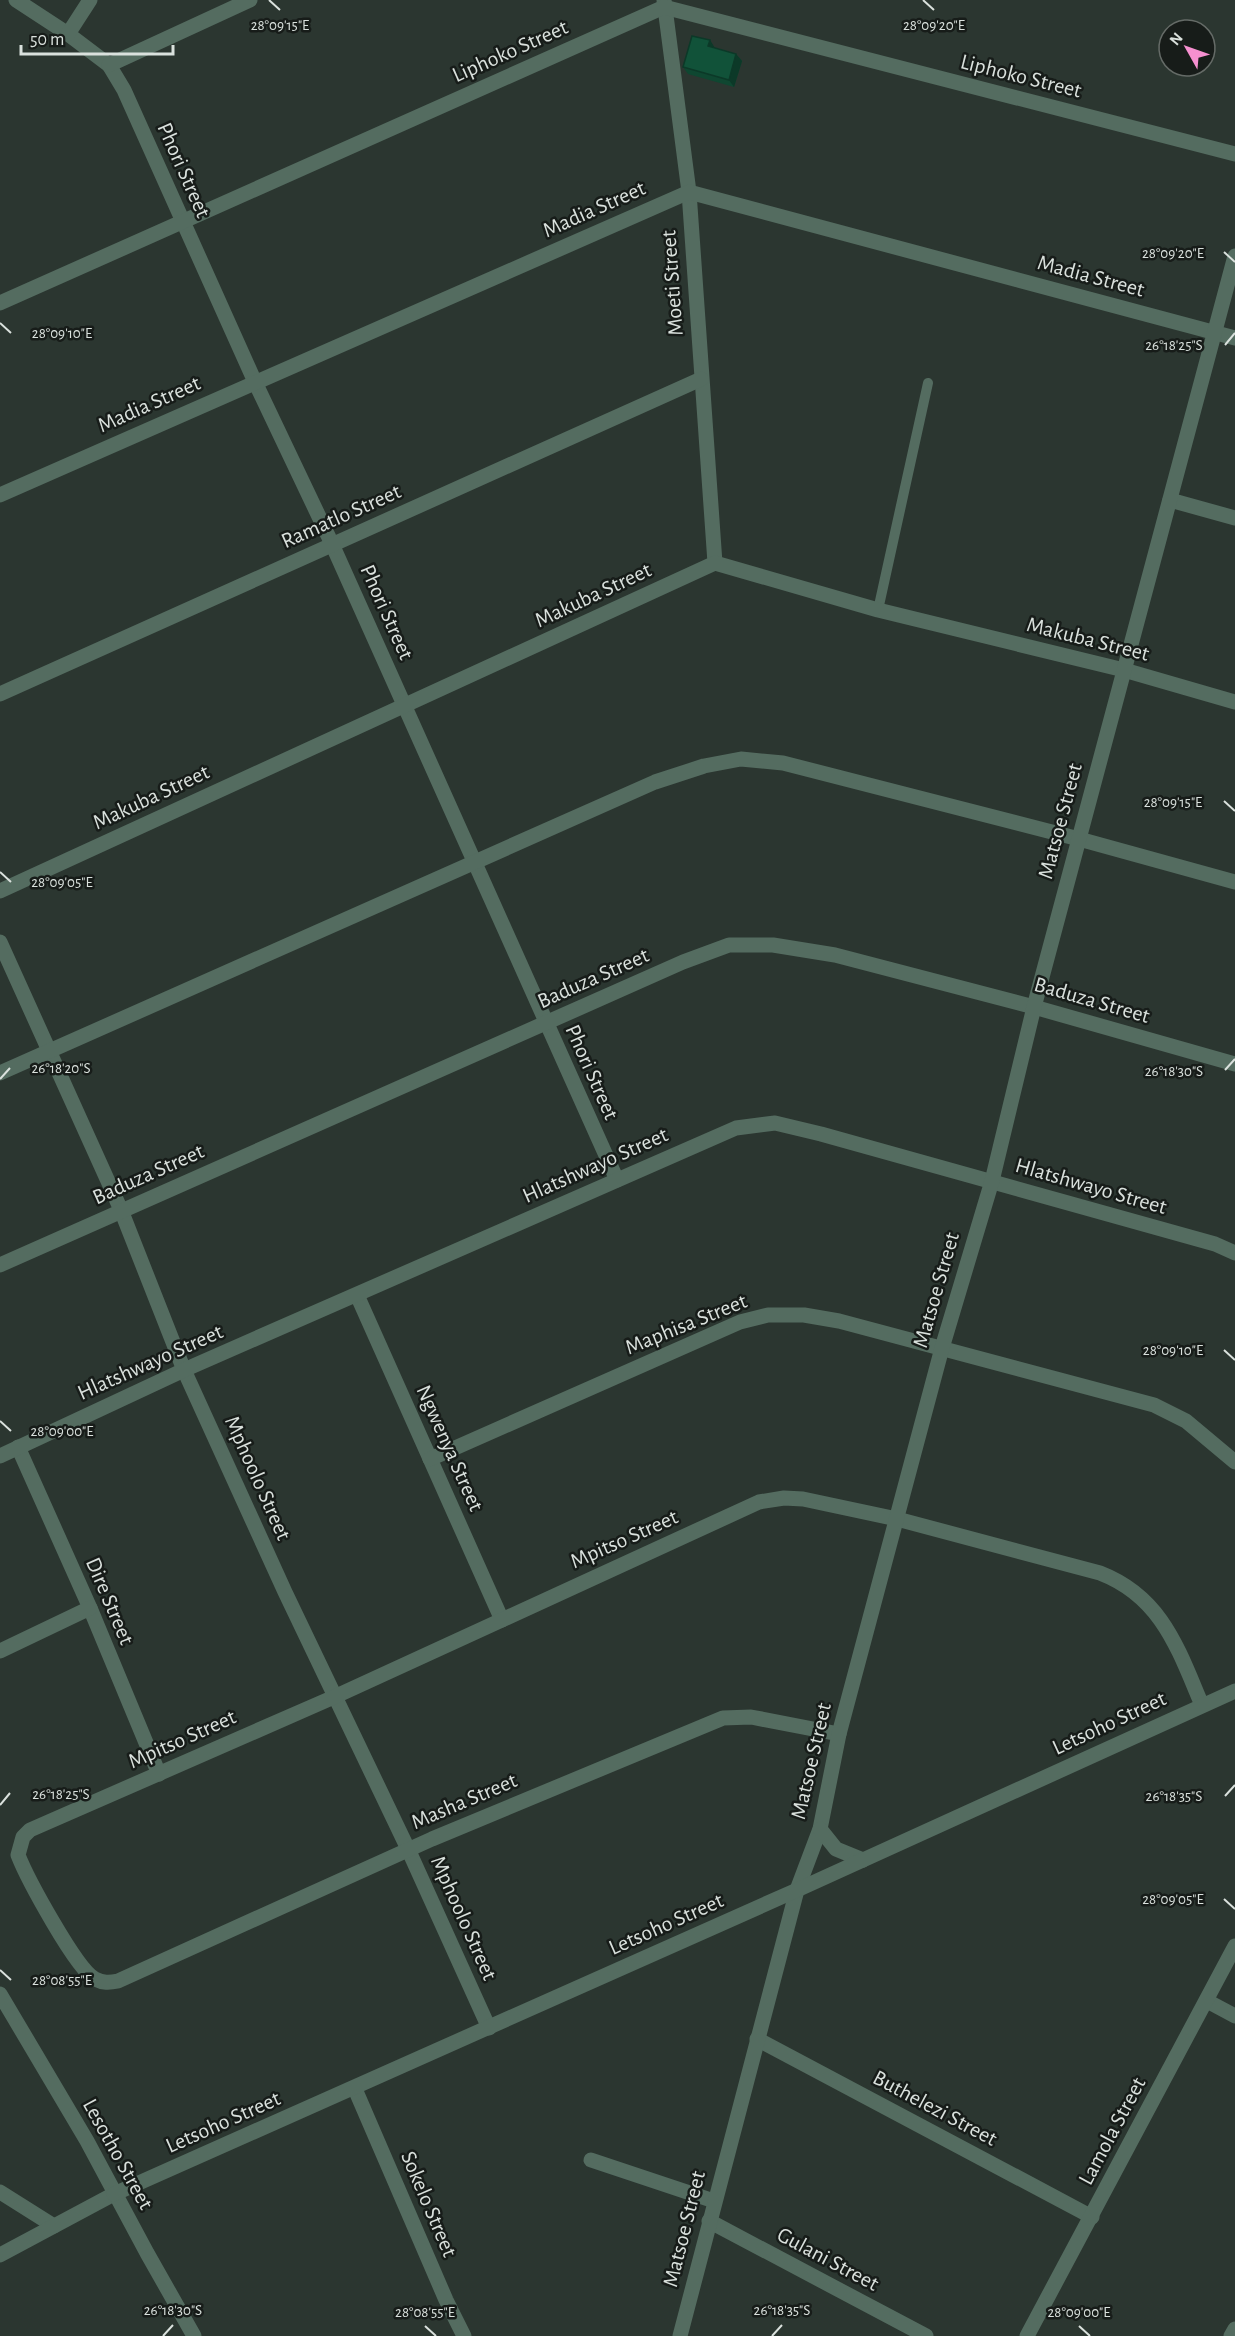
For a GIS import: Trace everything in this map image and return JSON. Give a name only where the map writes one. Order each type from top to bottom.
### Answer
[{"type":"street","points":[[16,0],[68,34],[109,65],[250,0]]},
{"type":"street","points":[[68,34],[90,0]]},
{"type":"street","name":"Liphoko Street","points":[[0,303],[664,3],[1235,154]]},
{"type":"street","name":"Moeti Street","points":[[664,3],[689,192],[715,563]]},
{"type":"street","name":"Phori Street","points":[[109,65],[124,90],[255,382],[333,544],[616,1180]]},
{"type":"street","name":"Madia Street","points":[[0,495],[689,192],[1235,338]]},
{"type":"street","name":"Matsoe Street","points":[[680,2336],[797,1890],[820,1829],[839,1734],[942,1348],[992,1181],[1034,1007],[1235,256]]},
{"type":"street","name":"Ramatlo Street","points":[[0,694],[701,379]]},
{"type":"street","points":[[1170,500],[1235,518]]},
{"type":"street","name":"Makuba Street","points":[[0,891],[715,563],[878,610],[1124,670],[1235,702]]},
{"type":"street","points":[[0,1073],[656,782],[704,766],[741,759],[783,763],[1079,839],[1235,882]]},
{"type":"street","name":"Mphoolo Street","points":[[0,942],[121,1210],[184,1370],[489,2028]]},
{"type":"street","name":"Baduza Street","points":[[0,1265],[683,962],[729,945],[773,945],[835,955],[1034,1007],[1235,1064]]},
{"type":"street","name":"Hlatshwayo Street","points":[[0,1456],[184,1370],[736,1128],[775,1123],[822,1134],[1215,1244],[1235,1253]]},
{"type":"street","name":"Ngwenya Street","points":[[357,1295],[501,1620]]},
{"type":"street","name":"Maphisa Street","points":[[430,1459],[740,1322],[768,1315],[804,1315],[839,1321],[1154,1405],[1186,1421],[1235,1462]]},
{"type":"street","name":"Dire Street","points":[[18,1447],[90,1608],[159,1774]]},
{"type":"street","name":"Mpitso Street","points":[[118,1981],[108,1983],[86,1972],[66,1943],[18,1855],[23,1837],[30,1830],[334,1697],[759,1503],[784,1498],[803,1499],[897,1520],[1100,1573],[1119,1581],[1142,1599],[1165,1624],[1202,1705]]},
{"type":"street","points":[[0,1651],[90,1608]]},
{"type":"street","name":"Letsoho Street","points":[[0,2255],[114,2194],[797,1890],[1235,1691]]},
{"type":"street","name":"Masha Street","points":[[118,1981],[408,1849],[723,1718],[751,1716],[839,1734]]},
{"type":"street","points":[[820,1829],[836,1849],[863,1860]]},
{"type":"street","name":"Lamola Street","points":[[1027,2336],[1208,2001],[1235,1946]]},
{"type":"street","name":"Lesotho Street","points":[[0,1995],[87,2141],[114,2194],[195,2336]]},
{"type":"street","points":[[1208,2001],[1235,2016]]},
{"type":"street","name":"Buthelezi Street","points":[[757,2039],[1092,2217]]},
{"type":"street","name":"Sokelo Street","points":[[355,2088],[446,2300],[464,2336]]},
{"type":"street","points":[[591,2160],[714,2201]]},
{"type":"street","points":[[0,2192],[54,2226]]},
{"type":"street","name":"Gulani Street","points":[[709,2221],[926,2336]]},
{"type":"street","points":[[1231,2336],[1235,2329]]},
{"type":"lane","points":[[878,610],[928,383]]},
{"type":"building","points":[[692,36],[710,40],[708,46],[736,54],[729,80],[683,67]]}]
